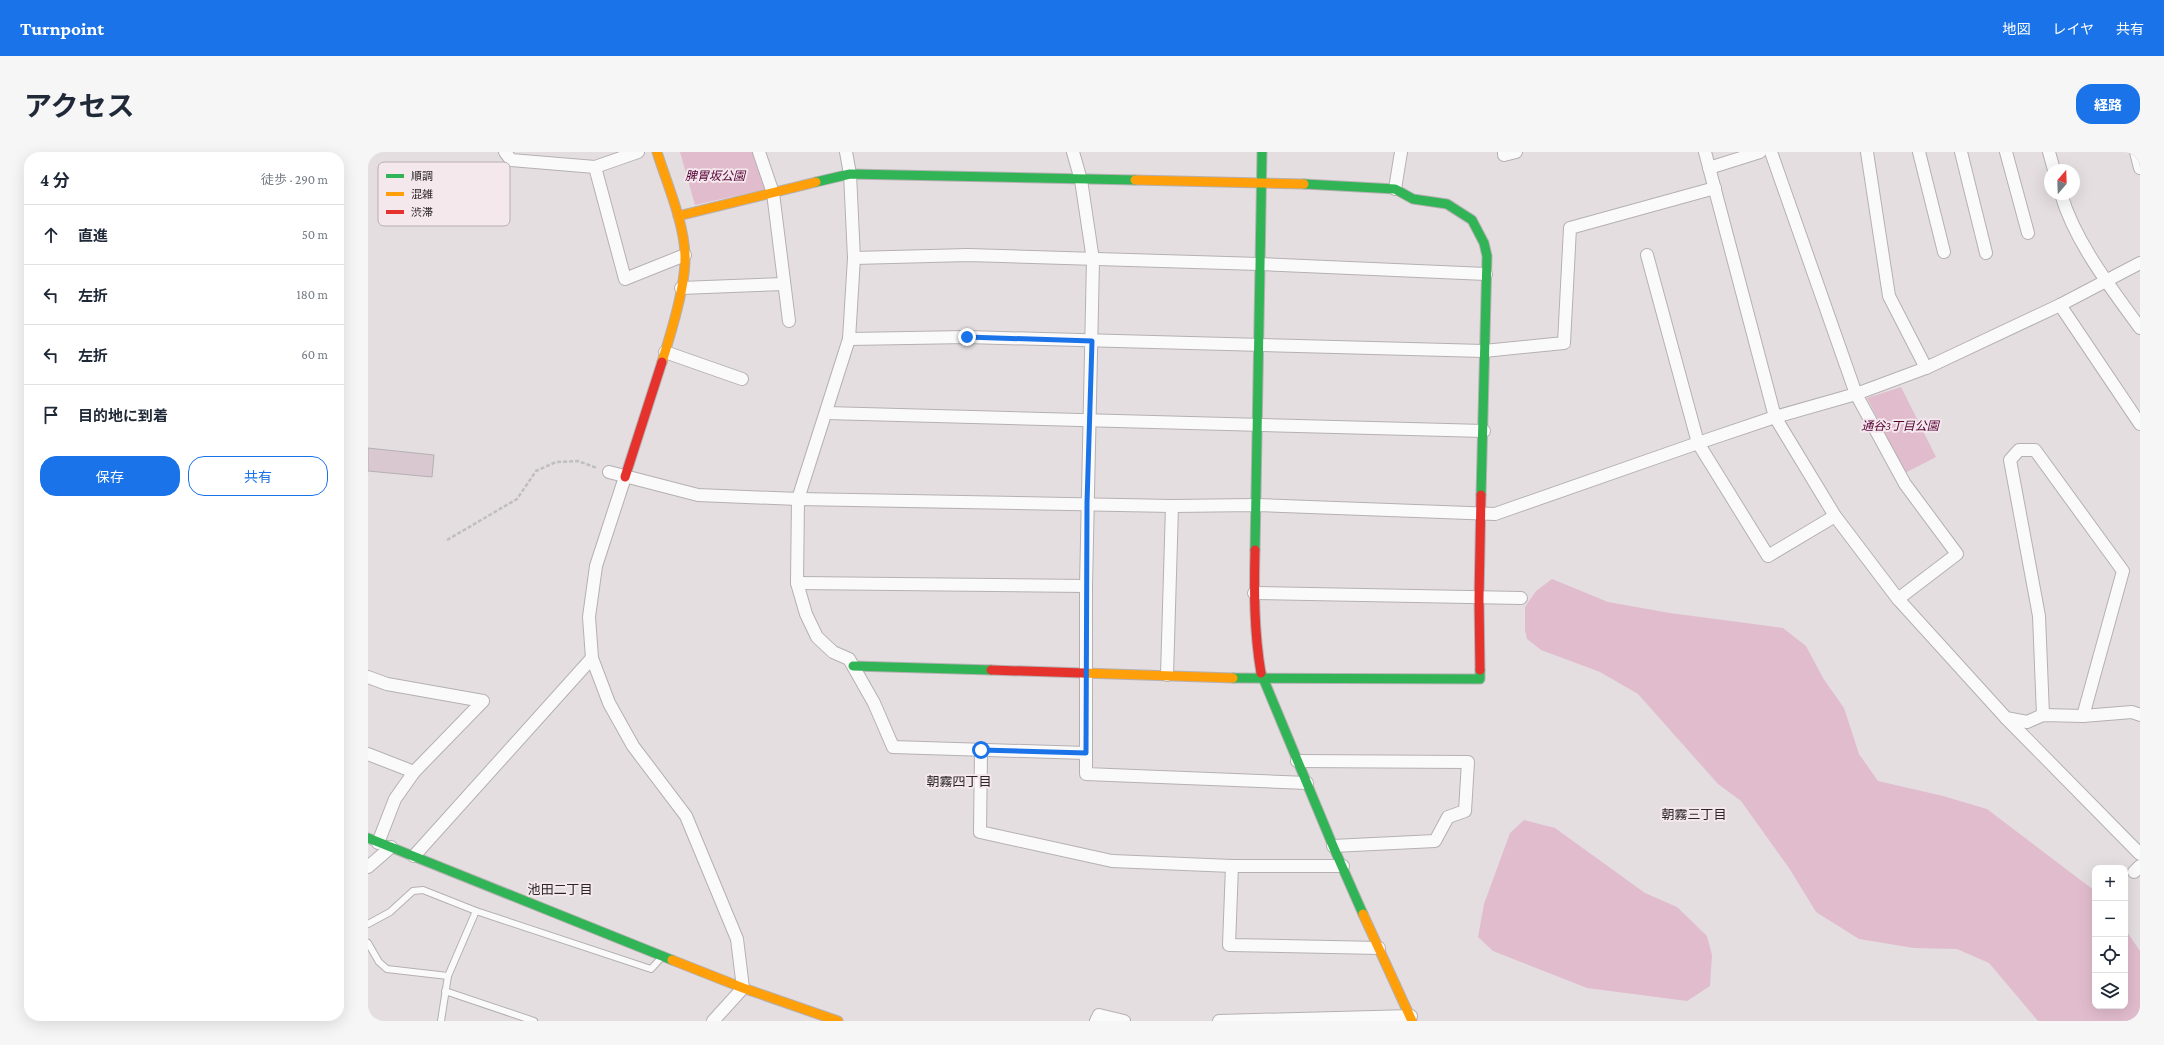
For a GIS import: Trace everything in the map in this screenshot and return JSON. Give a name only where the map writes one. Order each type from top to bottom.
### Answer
[{"type":"street","points":[[505,152],[511,160],[595,167],[638,152]]},
{"type":"street","points":[[657,152],[678,216],[685,255],[681,288],[665,352],[596,566],[589,617],[592,658],[609,703],[633,746],[686,816],[738,939],[743,988],[713,1021]]},
{"type":"street","points":[[759,152],[773,193],[789,321]]},
{"type":"street","points":[[846,152],[850,174],[854,258],[849,339],[798,499],[797,583],[806,614],[817,637],[833,652],[849,659],[874,703],[893,747],[1086,753]]},
{"type":"street","points":[[1073,152],[1081,180],[1093,260],[1087,503],[1086,586],[1088,672],[1086,774],[1307,783]]},
{"type":"street","points":[[1219,1021],[1411,1019],[1333,846],[1262,679],[1257,651],[1254,593],[1259,344],[1260,182],[1262,152]]},
{"type":"street","points":[[1394,189],[1401,152]]},
{"type":"street","points":[[1504,152],[1504,155],[1516,152]]},
{"type":"street","points":[[1704,152],[1715,188],[1775,417],[1835,516],[1898,599],[2006,718],[2140,854]]},
{"type":"street","points":[[1709,168],[1760,152]]},
{"type":"street","points":[[1771,152],[1856,394],[1905,484],[1957,554],[1898,599]]},
{"type":"street","points":[[1867,152],[1889,296],[1926,368]]},
{"type":"street","points":[[1918,152],[1944,252]]},
{"type":"street","points":[[1961,152],[1986,253]]},
{"type":"street","points":[[2006,152],[2028,233]]},
{"type":"street","points":[[2049,152],[2052,164]]},
{"type":"street","points":[[2136,152],[2140,168]]},
{"type":"street","points":[[595,167],[625,279],[685,255]]},
{"type":"street","points":[[678,216],[850,174],[1081,180],[1260,182],[1394,189],[1413,199],[1447,204],[1472,220],[1484,243],[1487,256],[1479,598],[1480,679],[1262,679],[1088,672],[853,666]]},
{"type":"street","points":[[849,339],[967,337],[1259,344],[1484,352],[1564,343],[1570,228],[1715,188]]},
{"type":"street","points":[[2063,200],[2067,215],[2107,282],[2140,328]]},
{"type":"street","points":[[854,258],[968,255],[1260,264],[1486,274]]},
{"type":"street","points":[[1647,255],[1698,443],[1768,556],[1835,516]]},
{"type":"street","points":[[609,472],[698,495],[798,499],[1087,503],[1172,506],[1256,505],[1495,514],[1775,417],[1856,394],[1926,368],[2107,282],[2140,263]]},
{"type":"street","points":[[681,288],[784,284]]},
{"type":"street","points":[[2060,305],[2138,418]]},
{"type":"street","points":[[665,352],[742,379]]},
{"type":"street","points":[[826,413],[1484,431]]},
{"type":"street","points":[[2043,715],[2039,616],[2010,460],[2019,450],[2035,450],[2123,571],[2083,716]]},
{"type":"street","points":[[1167,675],[1172,506]]},
{"type":"street","points":[[797,583],[1086,586]]},
{"type":"street","points":[[1254,593],[1521,598]]},
{"type":"street","points":[[414,856],[592,658]]},
{"type":"street","points":[[368,677],[387,684],[483,701],[414,772],[395,799],[373,840],[743,988],[838,1021]]},
{"type":"street","points":[[2006,718],[2026,722],[2043,715],[2083,716],[2132,712],[2140,715]]},
{"type":"street","points":[[981,750],[980,832],[1112,861],[1232,866],[1343,866]]},
{"type":"street","points":[[368,754],[414,772]]},
{"type":"street","points":[[1297,762],[1468,762],[1465,811],[1448,817],[1434,841],[1333,846]]},
{"type":"street","points":[[368,867],[391,847]]},
{"type":"street","points":[[1232,866],[1229,945],[1379,948]]},
{"type":"street","points":[[1096,1021],[1099,1015],[1124,1021]]},
{"type":"lane","points":[[368,924],[390,912],[413,891],[423,890],[476,911],[651,969],[663,956]]},
{"type":"lane","points":[[441,1021],[448,976],[476,911]]},
{"type":"lane","points":[[368,943],[379,962],[387,969],[448,976]]},
{"type":"lane","points":[[445,991],[534,1021]]},
{"type":"path","points":[[447,540],[517,499],[536,471],[556,462],[578,461],[609,472]]},
{"type":"green space","name":"脾胃坂公園","points":[[680,152],[755,152],[766,189],[695,205]]},
{"type":"green space","name":"通谷3丁目公園","points":[[1901,387],[1936,457],[1905,473],[1867,398]]},
{"type":"green space","points":[[1552,579],[1608,602],[1670,613],[1783,628],[1806,646],[1823,678],[1844,708],[1859,754],[1878,781],[1943,796],[1987,809],[2092,889],[2092,1009],[2128,1009],[2128,933],[2140,951],[2140,1021],[2038,1021],[1989,963],[1957,949],[1914,948],[1859,939],[1816,912],[1789,868],[1741,801],[1718,784],[1638,694],[1600,672],[1541,650],[1527,639],[1525,630],[1525,607],[1536,591]]},
{"type":"green space","points":[[1524,820],[1555,828],[1645,893],[1677,907],[1707,936],[1712,955],[1710,986],[1687,1001],[1587,988],[1493,951],[1478,937],[1484,904],[1510,833]]},
{"type":"building","points":[[368,448],[434,455],[432,477],[368,471]]},
{"type":"traffic: fast","points":[[1255,550],[1262,152]]},
{"type":"traffic: fast","points":[[816,182],[850,174],[1135,180]]},
{"type":"traffic: fast","points":[[1304,184],[1395,189],[1413,199],[1447,204],[1472,220],[1484,243],[1487,256],[1481,495]]},
{"type":"traffic: fast","points":[[853,666],[991,670]]},
{"type":"traffic: fast","points":[[1233,678],[1480,679],[1480,670]]},
{"type":"traffic: fast","points":[[1261,673],[1363,914]]},
{"type":"traffic: fast","points":[[368,838],[672,960]]},
{"type":"traffic: slow","points":[[657,152],[682,229],[685,255],[685,267],[681,294],[662,362]]},
{"type":"traffic: slow","points":[[1135,180],[1304,184]]},
{"type":"traffic: slow","points":[[678,216],[816,182]]},
{"type":"traffic: slow","points":[[1083,673],[1233,678]]},
{"type":"traffic: slow","points":[[1363,914],[1412,1021]]},
{"type":"traffic: slow","points":[[672,960],[743,988],[838,1021]]},
{"type":"traffic: jam","points":[[625,477],[662,362]]},
{"type":"traffic: jam","points":[[1480,670],[1479,598],[1481,495]]},
{"type":"traffic: jam","points":[[1255,550],[1255,612],[1261,673]]},
{"type":"traffic: jam","points":[[991,670],[1083,673]]},
{"type":"district","name":"朝霧四丁目","points":[[959,781]]},
{"type":"district","name":"朝霧三丁目","points":[[1694,814]]},
{"type":"district","name":"池田二丁目","points":[[560,889]]},
{"type":"route","points":[[967,337],[1092,341],[1087,503],[1086,586],[1088,672],[1086,753],[981,750]]}]
